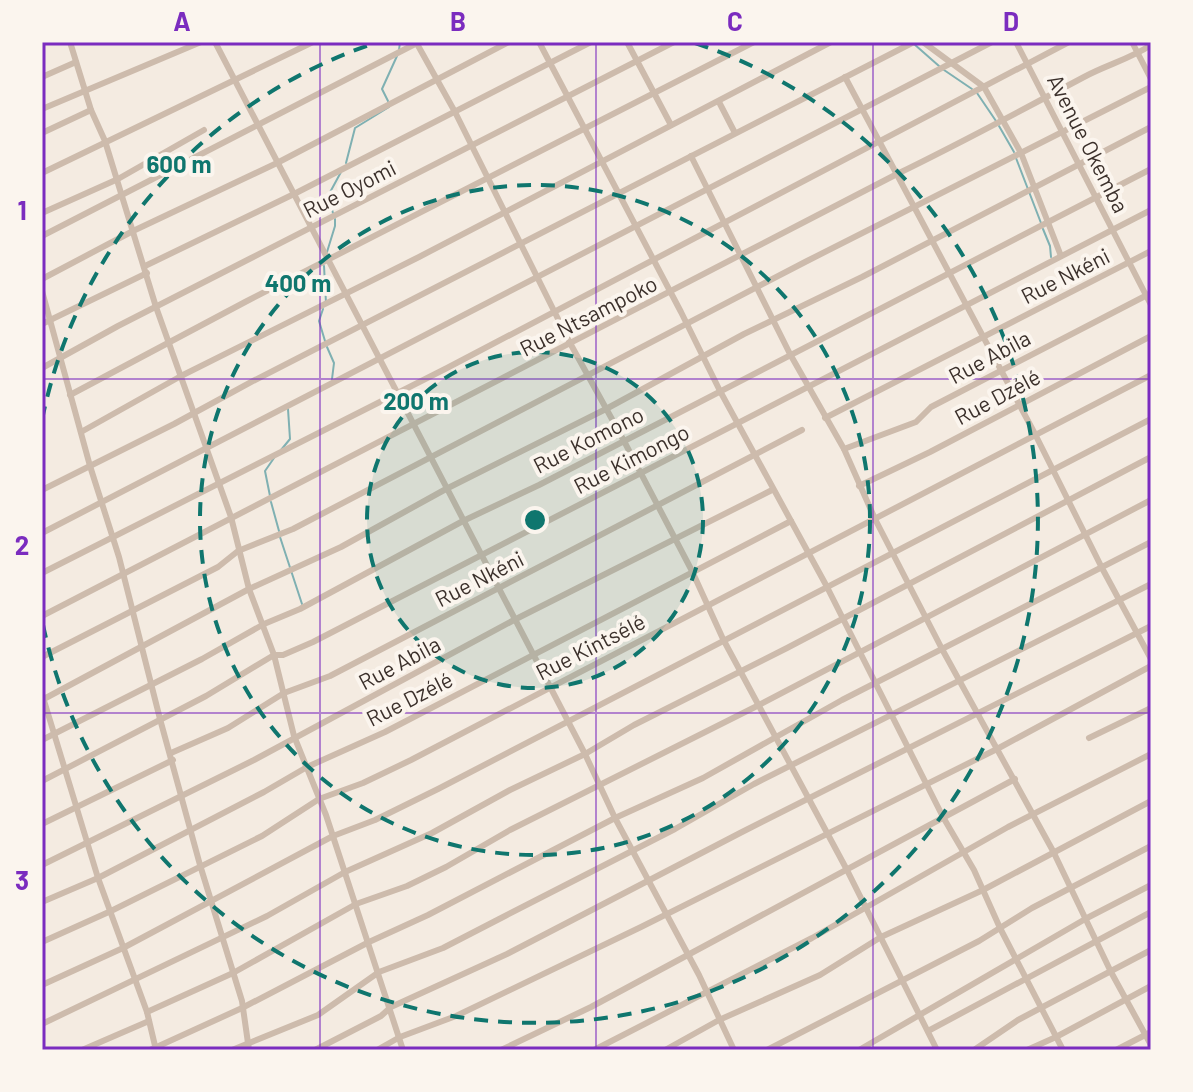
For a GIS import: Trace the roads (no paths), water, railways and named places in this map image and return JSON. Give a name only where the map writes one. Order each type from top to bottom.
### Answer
[{"type":"street","points":[[70,42],[91,110],[123,194],[156,307],[231,517],[249,589],[274,655],[294,736],[333,836],[403,1050]]},
{"type":"street","points":[[170,42],[175,53]]},
{"type":"street","points":[[42,109],[201,42]]},
{"type":"street","points":[[215,42],[585,754],[598,786],[688,955],[734,1050]]},
{"type":"street","points":[[42,173],[313,42]]},
{"type":"street","points":[[42,236],[418,42],[553,310],[692,571],[723,639],[847,870],[937,1050]]},
{"type":"street","points":[[42,279],[133,231],[277,163],[509,42]]},
{"type":"street","points":[[539,42],[737,424],[826,585],[1063,1050]]},
{"type":"street","points":[[42,324],[591,42]]},
{"type":"street","points":[[627,42],[671,125]]},
{"type":"street","name":"Rue Oyomi","points":[[42,368],[674,42]]},
{"type":"street","points":[[70,395],[169,341],[754,42]]},
{"type":"street","points":[[81,432],[181,376],[831,42]]},
{"type":"street","points":[[42,490],[914,42]]},
{"type":"street","points":[[923,42],[984,87],[1021,153],[1061,256]]},
{"type":"street","points":[[42,533],[992,42]]},
{"type":"street","name":"Avenue Okemba","points":[[1016,42],[1151,305]]},
{"type":"street","points":[[42,573],[397,393],[1069,42]]},
{"type":"street","points":[[1132,42],[1151,79]]},
{"type":"street","name":"Rue Ntsampoko","points":[[42,616],[1151,45]]},
{"type":"street","points":[[42,77],[76,62]]},
{"type":"street","points":[[845,77],[1151,659]]},
{"type":"street","points":[[42,657],[218,567],[238,551],[293,529],[756,287],[1151,87]]},
{"type":"street","points":[[719,102],[735,133]]},
{"type":"street","points":[[42,133],[91,110]]},
{"type":"street","points":[[1151,127],[446,489],[341,547],[249,589],[43,698],[98,878],[147,1012],[154,1049],[428,915],[615,818],[703,778],[875,683],[1151,542]]},
{"type":"street","points":[[42,213],[118,179],[204,130]]},
{"type":"street","points":[[691,156],[790,354],[844,449],[875,519],[942,649],[1015,779],[1151,1045]]},
{"type":"street","name":"Rue Komono","points":[[42,740],[1151,169]]},
{"type":"street","name":"Rue Kimongo","points":[[42,781],[206,696],[274,655],[283,655],[313,642],[1151,210]]},
{"type":"street","name":"Rue Nkéni","points":[[825,418],[1151,251]]},
{"type":"street","points":[[42,291],[134,610],[160,719],[233,973],[249,1046]]},
{"type":"street","name":"Rue Abila","points":[[844,449],[916,422],[931,407],[1148,294]]},
{"type":"street","name":"Rue Dzélé","points":[[859,486],[1151,336]]},
{"type":"street","name":"Rue Kintsélé","points":[[42,942],[262,836],[319,799],[363,783],[1151,375]]},
{"type":"street","points":[[42,985],[211,903],[333,836],[375,820],[1151,419]]},
{"type":"street","name":"Rue Nkéni","points":[[42,824],[228,728],[284,693],[330,676],[802,430]]},
{"type":"street","points":[[42,1024],[221,939],[345,872],[432,833],[1151,457]]},
{"type":"street","name":"Rue Abila","points":[[42,865],[254,760],[514,620],[772,490]]},
{"type":"street","points":[[147,1012],[233,973],[356,904],[407,886],[1151,500]]},
{"type":"street","name":"Rue Dzélé","points":[[42,902],[98,878],[307,767],[385,732],[791,521]]},
{"type":"street","points":[[232,1050],[249,1046],[318,1015],[379,972],[443,948],[754,784],[1151,584]]},
{"type":"street","points":[[315,1050],[381,1016],[391,1007],[507,954],[1151,626]]},
{"type":"street","points":[[377,1050],[400,1037],[456,1016],[666,914],[997,749],[1151,666]]},
{"type":"street","points":[[1089,738],[1151,708]]},
{"type":"street","points":[[594,1050],[866,908],[1032,814],[1151,754]]},
{"type":"street","points":[[501,1050],[591,1007],[1015,779]]},
{"type":"street","points":[[665,1050],[719,1020],[820,975],[881,937],[983,890],[1151,801]]},
{"type":"street","points":[[767,1050],[1151,846]]},
{"type":"street","points":[[859,1050],[1087,918],[1151,885]]},
{"type":"street","points":[[928,1031],[1151,912]]},
{"type":"street","points":[[974,1050],[1018,1020],[1151,950]]},
{"type":"street","points":[[1027,1050],[1151,986]]},
{"type":"street","points":[[82,1050],[149,1021]]},
{"type":"street","points":[[1116,1050],[1148,1034]]},
{"type":"waterway","points":[[399,50],[400,42]]},
{"type":"waterway","points":[[914,44],[939,66]]},
{"type":"waterway","points":[[388,101],[382,89],[397,56]]},
{"type":"waterway","points":[[944,70],[972,89]]},
{"type":"waterway","points":[[977,93],[996,121]]},
{"type":"waterway","points":[[346,163],[355,128],[389,107]]},
{"type":"waterway","points":[[999,126],[1014,152]]},
{"type":"waterway","points":[[1016,158],[1041,223]]},
{"type":"waterway","points":[[333,213],[328,196],[341,172]]},
{"type":"waterway","points":[[327,252],[335,219]]},
{"type":"waterway","points":[[1043,229],[1051,257]]},
{"type":"waterway","points":[[324,266],[326,303]]},
{"type":"waterway","points":[[323,309],[319,321],[325,341]]},
{"type":"waterway","points":[[327,347],[334,363],[332,379]]},
{"type":"waterway","points":[[281,450],[290,439],[288,409]]},
{"type":"waterway","points":[[270,496],[265,471],[274,458]]},
{"type":"waterway","points":[[271,502],[279,531]]},
{"type":"waterway","points":[[280,537],[302,604]]}]
